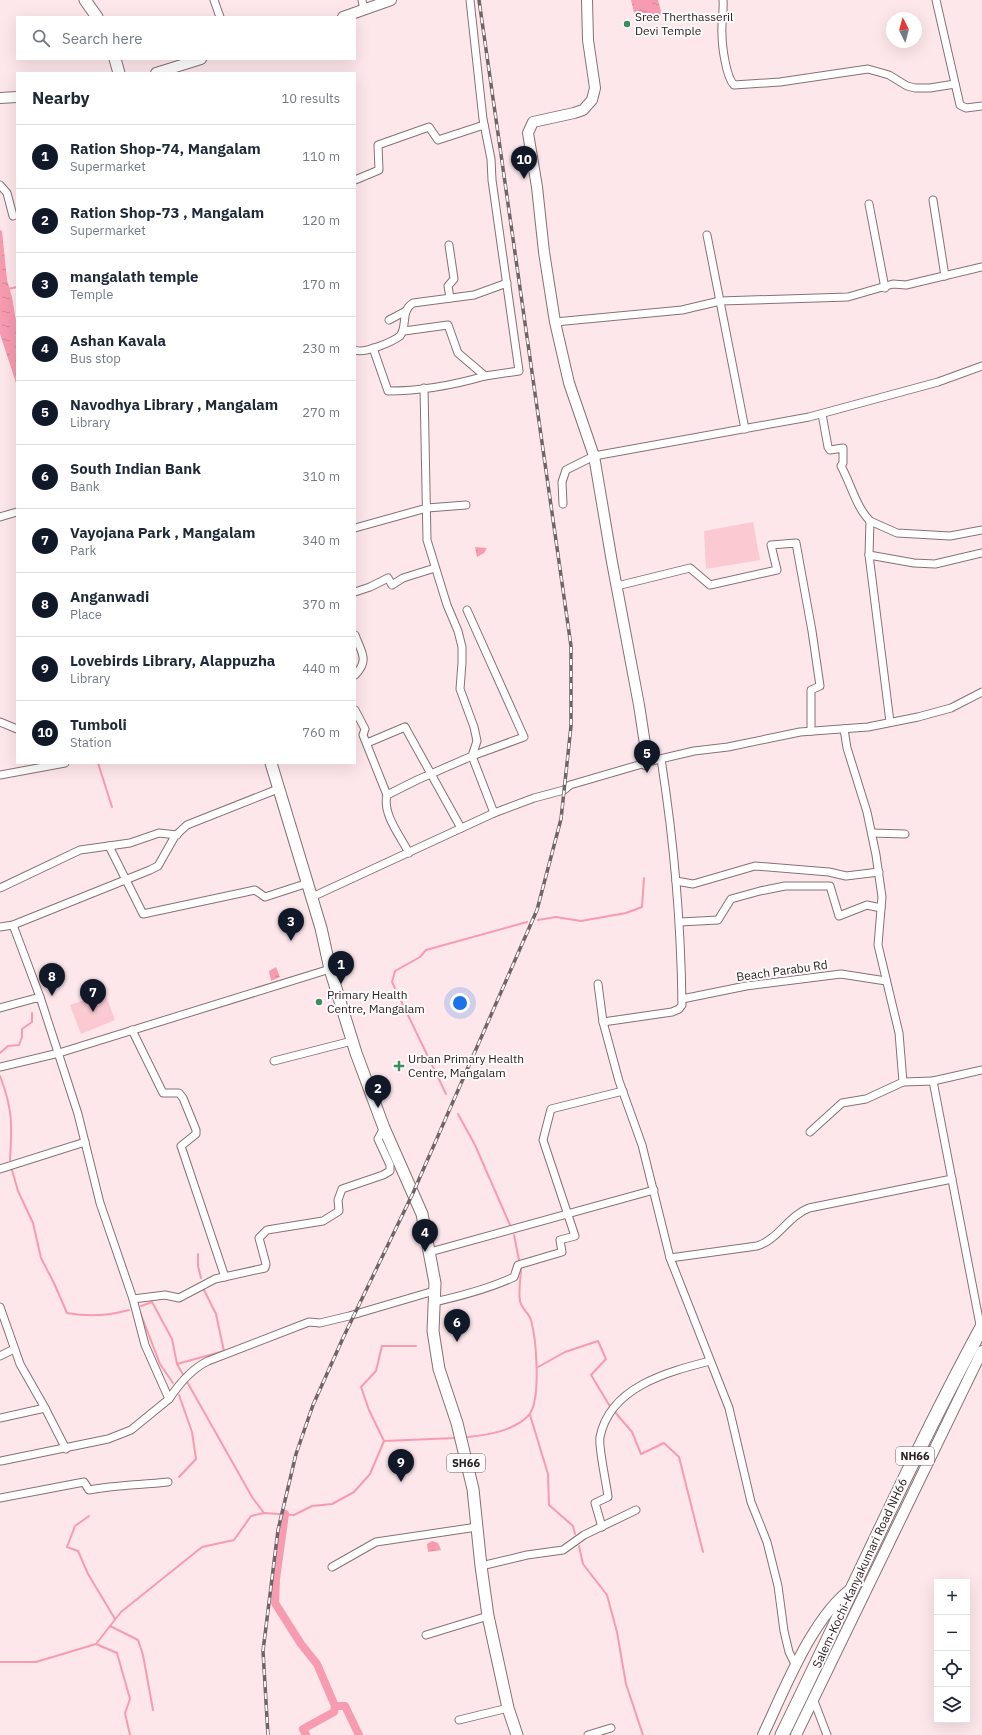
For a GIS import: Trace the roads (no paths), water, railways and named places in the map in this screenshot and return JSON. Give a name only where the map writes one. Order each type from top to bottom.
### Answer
[{"type":"highway","name":"Salem-Kochi-Kanyakumari Road NH66","points":[[782,1735],[840,1618],[923,1439],[982,1331]]},
{"type":"main road","points":[[85,0],[96,16]]},
{"type":"main road","points":[[115,60],[119,72]]},
{"type":"main road","name":"SH66","points":[[270,764],[308,883],[330,969],[352,1041],[384,1128],[422,1214],[435,1283],[433,1330],[439,1369],[457,1422],[473,1489],[480,1566],[488,1616],[508,1708],[517,1735]]},
{"type":"street","points":[[214,0],[220,16]]},
{"type":"street","points":[[362,0],[364,10]]},
{"type":"street","points":[[346,16],[391,0]]},
{"type":"street","points":[[373,348],[388,391],[410,391],[460,383],[485,376],[519,371],[492,180],[491,159],[484,125],[470,0]]},
{"type":"street","points":[[587,0],[588,40],[595,88],[592,100],[583,110],[533,122],[528,133],[555,322],[569,383],[594,456],[641,719],[645,744],[645,764]]},
{"type":"street","points":[[723,0],[721,34],[728,75],[734,85],[780,82],[868,69],[889,75],[907,86],[915,88],[930,88],[954,84]]},
{"type":"street","points":[[936,0],[954,84],[961,107],[969,108],[982,106]]},
{"type":"street","points":[[159,72],[198,60]]},
{"type":"street","points":[[0,98],[16,97]]},
{"type":"street","points":[[356,180],[379,170],[378,145],[429,127],[438,140],[484,125]]},
{"type":"street","points":[[0,185],[7,193],[13,216]]},
{"type":"street","points":[[933,200],[945,276]]},
{"type":"street","points":[[869,204],[884,288]]},
{"type":"street","points":[[707,235],[745,429]]},
{"type":"street","points":[[449,245],[454,279],[448,286],[450,298]]},
{"type":"street","points":[[555,322],[682,310],[720,301],[835,298],[884,288],[893,284],[906,285],[982,267]]},
{"type":"street","points":[[404,331],[406,311],[413,303],[450,298],[490,290],[507,283]]},
{"type":"street","points":[[389,320],[406,311]]},
{"type":"street","points":[[356,350],[373,348],[396,339],[404,331],[448,325],[458,353],[485,376]]},
{"type":"street","points":[[563,504],[562,482],[566,470],[594,456],[822,414],[938,382],[982,366]]},
{"type":"street","points":[[424,388],[427,540],[462,647],[460,689],[474,727],[477,741],[472,756],[494,812]]},
{"type":"street","points":[[822,414],[824,435],[828,447],[830,450],[843,448],[843,462],[841,466],[863,514],[870,521],[897,533],[950,536],[982,530]]},
{"type":"street","points":[[356,528],[427,508],[466,505]]},
{"type":"street","points":[[0,517],[16,512]]},
{"type":"street","points":[[870,521],[869,555],[890,722]]},
{"type":"street","points":[[617,586],[690,568],[710,585],[777,570],[771,545],[796,543],[812,631],[820,686],[811,690],[811,731]]},
{"type":"street","points":[[869,555],[914,564],[935,564],[982,553]]},
{"type":"street","points":[[356,592],[370,587],[388,578],[392,585],[403,578],[435,568]]},
{"type":"street","points":[[387,796],[393,791],[472,756],[524,737],[467,610]]},
{"type":"street","points":[[356,638],[365,661],[364,666],[356,674]]},
{"type":"street","points":[[312,897],[494,812],[534,798],[564,790],[570,785],[661,759],[694,752],[811,731],[868,727],[932,714],[950,708],[982,692]]},
{"type":"street","points":[[356,712],[365,729],[364,735],[387,796],[386,803],[391,818],[409,853]]},
{"type":"street","points":[[0,722],[16,729]]},
{"type":"street","points":[[367,743],[405,727],[460,828]]},
{"type":"street","points":[[844,729],[847,748],[861,791],[872,833],[879,872],[881,908],[878,946],[899,1033],[903,1082]]},
{"type":"street","points":[[603,1022],[672,1012],[679,1010],[682,1005],[680,922],[670,814],[661,759]]},
{"type":"street","points":[[0,775],[59,764]]},
{"type":"street","points":[[0,927],[13,925],[107,886],[128,880],[158,866],[176,835],[186,825],[278,789]]},
{"type":"street","points":[[0,888],[80,850],[130,843],[158,833],[176,835]]},
{"type":"street","points":[[872,833],[905,834]]},
{"type":"street","points":[[109,846],[128,880],[143,914],[255,890],[265,897],[308,883]]},
{"type":"street","points":[[676,881],[692,884],[755,866],[829,872],[846,876],[879,872]]},
{"type":"street","points":[[680,922],[718,920],[731,899],[785,886],[830,886],[840,916],[867,905],[881,908]]},
{"type":"street","points":[[13,925],[59,1053],[85,1142],[100,1203],[133,1298],[145,1345],[169,1398]]},
{"type":"street","points":[[0,1067],[59,1053],[330,969]]},
{"type":"street","name":"Beach Parabu Rd","points":[[682,999],[746,986],[841,974],[886,981]]},
{"type":"street","points":[[598,984],[603,1022],[623,1091],[642,1145],[670,1258],[729,1408],[751,1502],[768,1542],[778,1586],[784,1631],[789,1652],[796,1666]]},
{"type":"street","points":[[0,1008],[40,997]]},
{"type":"street","points":[[132,1030],[163,1093],[179,1093],[183,1098],[196,1130],[196,1134],[181,1146],[225,1277]]},
{"type":"street","points":[[274,1062],[352,1041]]},
{"type":"street","points":[[810,1132],[842,1103],[866,1099],[903,1082],[933,1082],[982,1070]]},
{"type":"street","points":[[933,1082],[982,1331]]},
{"type":"street","points":[[1,1461],[66,1449],[108,1439],[131,1430],[169,1398],[186,1376],[201,1364],[309,1322],[320,1323],[434,1297],[460,1296],[499,1284],[514,1277],[518,1265],[562,1252],[560,1240],[575,1236],[543,1140],[551,1109],[623,1091]]},
{"type":"street","points":[[133,1298],[165,1295],[179,1298],[207,1282],[264,1268],[266,1264],[259,1238],[267,1230],[323,1220],[339,1211],[338,1200],[342,1189],[390,1171],[390,1164],[378,1139],[384,1128]]},
{"type":"street","points":[[0,1169],[85,1142]]},
{"type":"street","points":[[670,1258],[757,1246],[767,1243],[795,1215],[809,1208],[952,1179]]},
{"type":"street","points":[[430,1252],[654,1190]]},
{"type":"street","points":[[0,1307],[23,1371],[45,1408],[66,1449]]},
{"type":"street","points":[[0,1356],[14,1349]]},
{"type":"street","points":[[796,1735],[814,1701],[832,1657],[982,1351]]},
{"type":"street","points":[[602,1527],[595,1503],[608,1497],[599,1438],[607,1416],[623,1398],[638,1387],[673,1371],[710,1361]]},
{"type":"street","points":[[0,1418],[45,1408]]},
{"type":"street","points":[[0,1498],[84,1482],[89,1490],[115,1485],[126,1486],[168,1482]]},
{"type":"street","points":[[480,1566],[527,1555],[563,1550],[581,1537],[636,1510]]},
{"type":"street","points":[[332,1567],[376,1542],[477,1527]]},
{"type":"street","points":[[763,1735],[796,1666],[818,1627],[839,1597],[854,1587]]},
{"type":"street","points":[[426,1635],[488,1616]]},
{"type":"street","points":[[814,1701],[827,1735]]},
{"type":"street","points":[[459,1720],[508,1708]]},
{"type":"street","points":[[588,1735],[611,1728]]},
{"type":"water","points":[[631,0],[658,0],[662,15],[636,21]]},
{"type":"water","points":[[0,230],[2,231],[7,280],[12,297],[16,321],[16,383],[0,334]]},
{"type":"water","points":[[475,547],[487,548],[484,553],[477,557]]},
{"type":"water","points":[[276,967],[280,977],[271,981],[269,971]]},
{"type":"water","points":[[432,1541],[438,1543],[441,1550],[428,1552],[427,1544]]},
{"type":"waterway","points":[[8,289],[16,287]]},
{"type":"waterway","points":[[98,764],[112,807]]},
{"type":"waterway","points":[[538,920],[556,917],[581,921],[626,913],[642,907],[644,878]]},
{"type":"waterway","points":[[446,1094],[392,982],[395,971],[420,957],[426,950],[527,922]]},
{"type":"waterway","points":[[0,1053],[8,1046],[19,1045],[22,1037],[22,1029],[32,1022],[32,1013]]},
{"type":"waterway","points":[[0,1076],[11,1118],[10,1160]]},
{"type":"waterway","points":[[458,1114],[475,1145],[510,1225]]},
{"type":"waterway","points":[[12,1170],[18,1191],[33,1223],[41,1258],[67,1313],[98,1315],[113,1314],[129,1310]]},
{"type":"waterway","points":[[514,1235],[519,1260]]},
{"type":"waterway","points":[[198,1254],[198,1266],[201,1278]]},
{"type":"waterway","points":[[468,1437],[508,1429],[522,1421],[528,1416],[532,1409],[535,1398],[537,1370],[535,1341],[531,1320],[522,1306],[519,1297],[521,1268]]},
{"type":"waterway","points":[[177,1364],[224,1351],[216,1314],[204,1290]]},
{"type":"waterway","points":[[141,1306],[152,1302],[172,1339],[177,1364],[252,1497],[264,1513]]},
{"type":"waterway","points":[[140,1312],[160,1364],[173,1383]]},
{"type":"waterway","points":[[538,1367],[565,1352],[598,1341],[606,1359],[591,1375],[611,1408]]},
{"type":"waterway","points":[[384,1441],[369,1410],[361,1387],[376,1371],[382,1346],[416,1346]]},
{"type":"waterway","points":[[179,1395],[192,1432],[196,1459],[179,1477]]},
{"type":"waterway","points":[[614,1411],[632,1432],[641,1454],[664,1443],[679,1457],[703,1552]]},
{"type":"waterway","points":[[530,1415],[548,1474],[549,1505],[573,1526],[575,1534]]},
{"type":"waterway","points":[[0,1662],[36,1662],[96,1644],[121,1612],[202,1547],[234,1540],[251,1516],[264,1513],[294,1515],[312,1506],[332,1504],[354,1492],[370,1474],[384,1441],[455,1438]]},
{"type":"waterway","points":[[285,1514],[276,1579],[275,1603],[301,1644],[317,1664],[335,1706],[345,1706],[359,1735]]},
{"type":"waterway","points":[[89,1516],[75,1526],[67,1547],[78,1551],[88,1574],[115,1619]]},
{"type":"waterway","points":[[579,1546],[583,1564],[607,1595],[617,1632],[626,1684],[643,1735]]},
{"type":"waterway","points":[[110,1626],[138,1640],[143,1655],[153,1710]]},
{"type":"waterway","points":[[96,1644],[117,1653],[130,1699],[125,1713],[130,1735]]},
{"type":"waterway","points":[[306,1735],[303,1729],[334,1712],[335,1706]]},
{"type":"railway","points":[[268,1735],[263,1651],[278,1530],[296,1454],[313,1405],[343,1338],[413,1193],[537,910],[561,819],[571,726],[571,646],[479,0]]},
{"type":"place","name":"Sree Therthasseril Devi Temple","points":[[627,24]]},
{"type":"place","name":"Tumboli","points":[[524,179]]},
{"type":"place","name":"Navodhya Library , Mangalam","points":[[647,773]]},
{"type":"place","name":"mangalath temple","points":[[291,941]]},
{"type":"place","name":"Ration Shop-74, Mangalam","points":[[341,984]]},
{"type":"place","name":"Anganwadi","points":[[52,996]]},
{"type":"place","name":"Primary Health Centre, Mangalam","points":[[319,1002]]},
{"type":"place","name":"Vayojana Park , Mangalam","points":[[93,1012]]},
{"type":"place","name":"Urban Primary Health Centre, Mangalam","points":[[399,1066]]},
{"type":"place","name":"Ration Shop-73 , Mangalam","points":[[378,1108]]},
{"type":"place","name":"Ashan Kavala","points":[[425,1252]]},
{"type":"place","name":"South Indian Bank","points":[[457,1342]]},
{"type":"place","name":"Lovebirds Library, Alappuzha","points":[[401,1482]]}]
